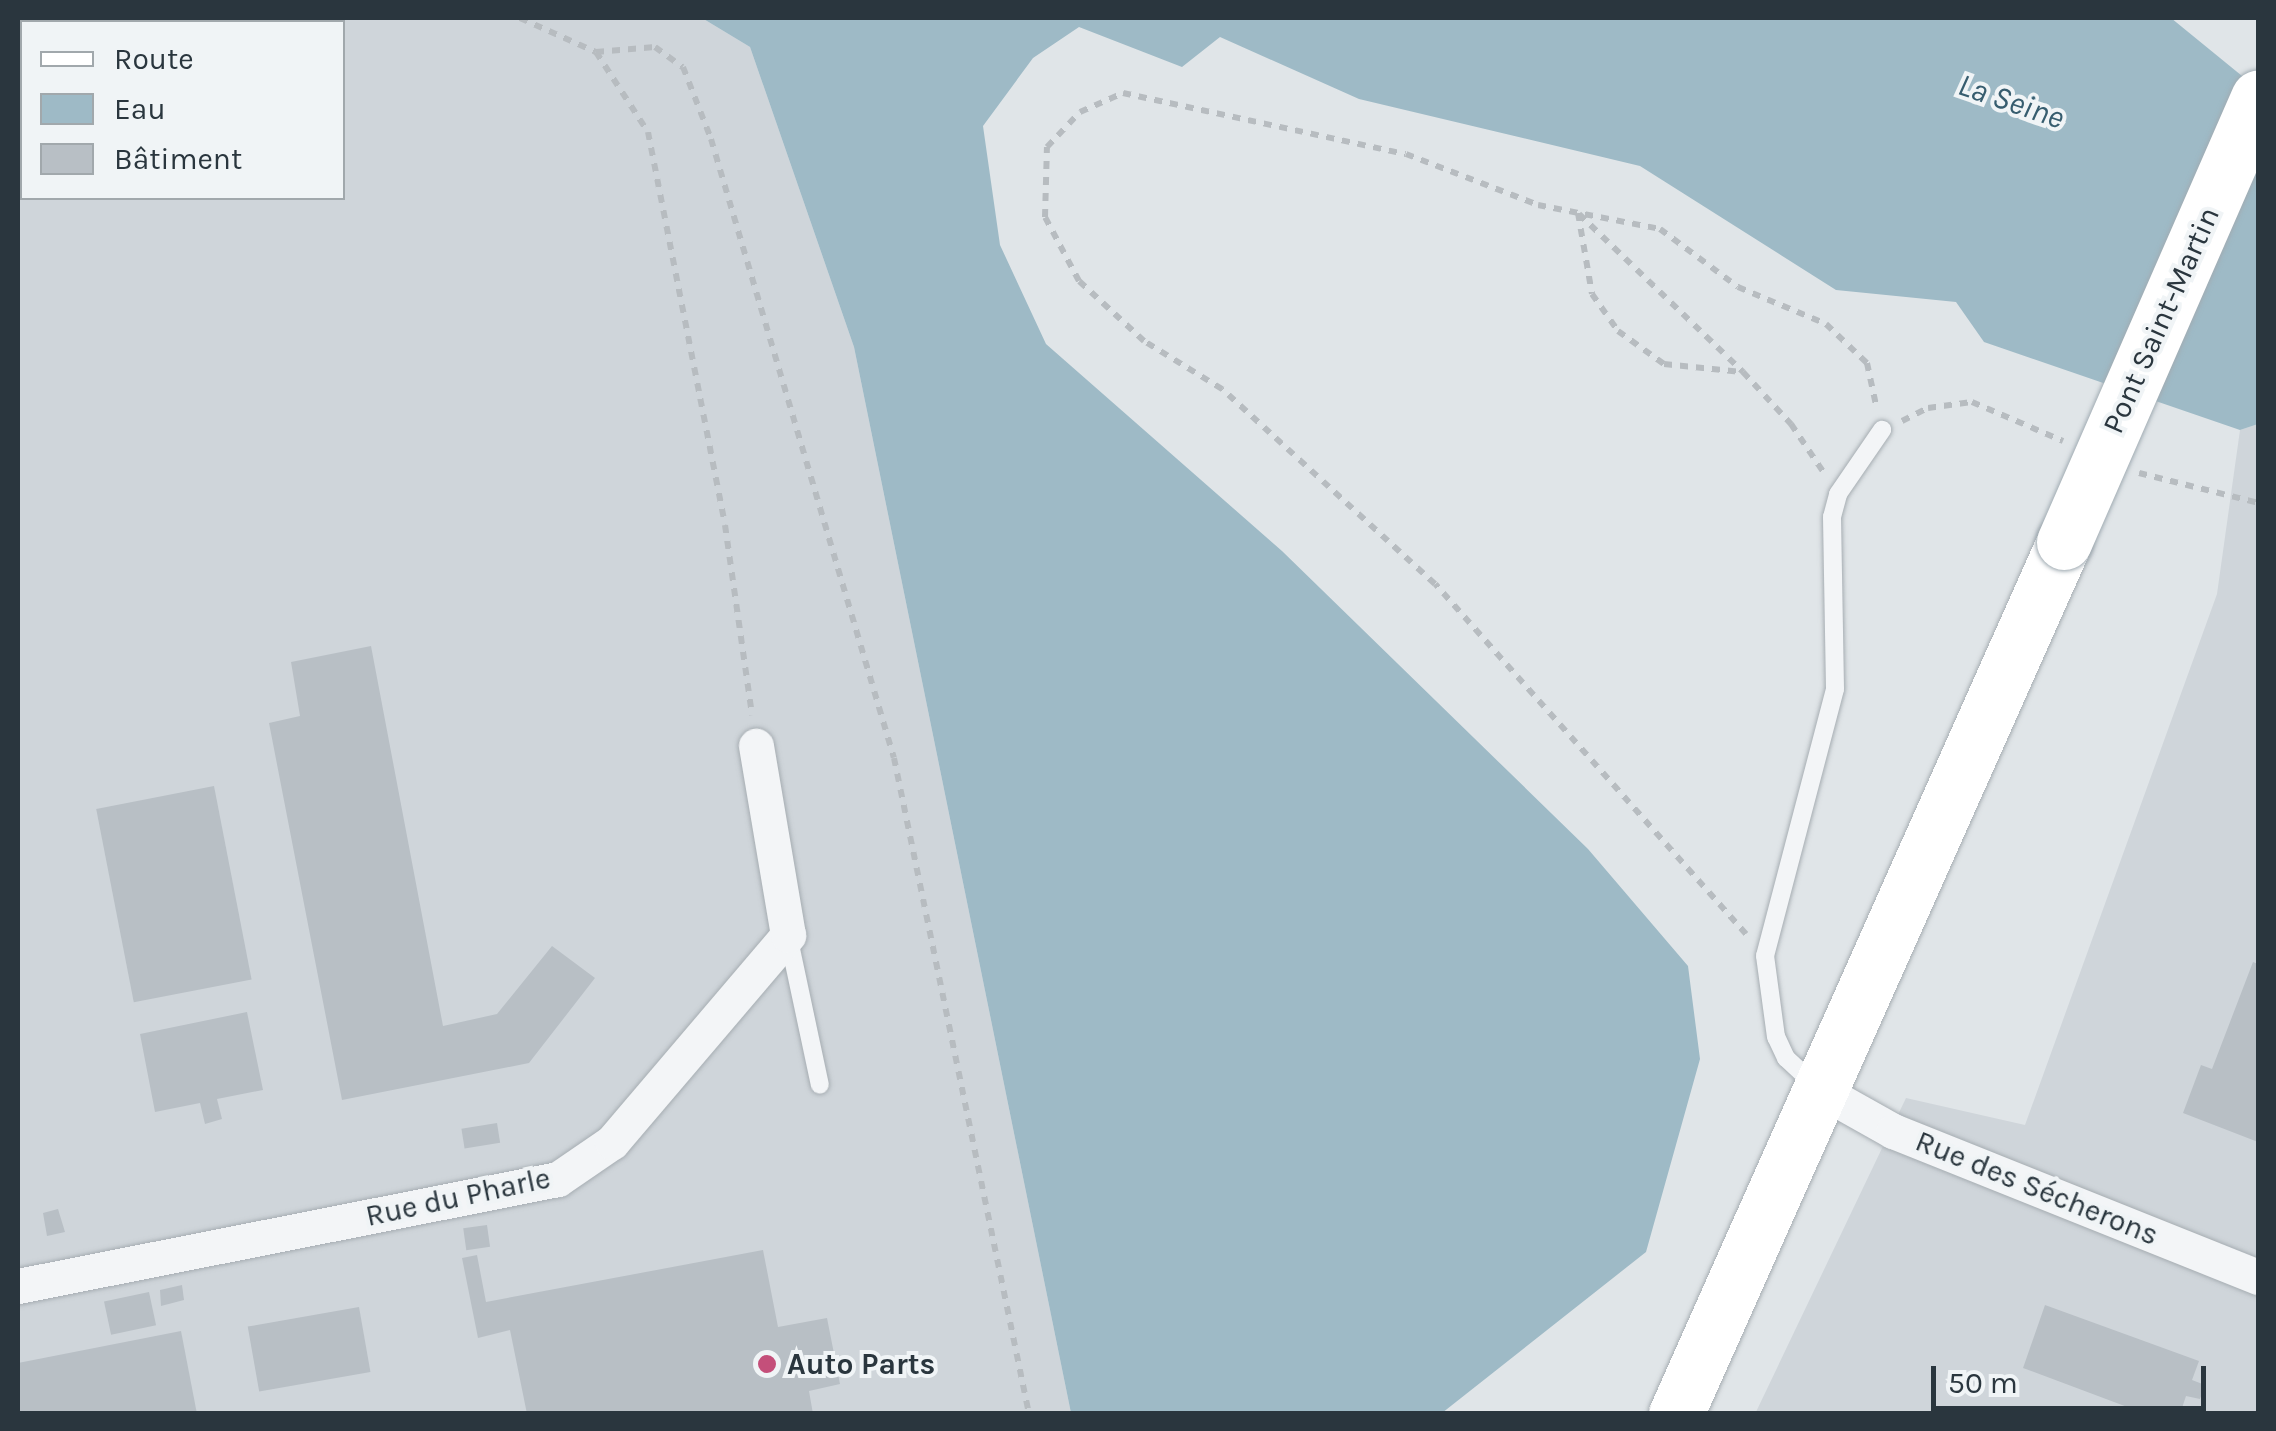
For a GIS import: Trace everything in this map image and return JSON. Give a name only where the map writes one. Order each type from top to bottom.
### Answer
[{"type":"main road","name":"Pont Saint-Martin","points":[[1676,1414],[2258,97]]},
{"type":"street","points":[[756,746],[788,935]]},
{"type":"street","name":"Rue du Pharle","points":[[18,1286],[558,1178],[612,1142],[788,935]]},
{"type":"street","name":"Rue des Sécherons","points":[[1820,1090],[1893,1130],[2258,1277]]},
{"type":"lane","points":[[1820,1090],[1786,1058],[1776,1037],[1765,956],[1835,689],[1832,517],[1838,494],[1882,430]]},
{"type":"lane","points":[[788,935],[820,1086]]},
{"type":"path","points":[[520,18],[596,52],[655,47],[683,66],[711,139],[894,758],[1029,1414]]},
{"type":"path","points":[[596,52],[648,132],[725,525],[756,746]]},
{"type":"path","points":[[1765,956],[1690,863],[1600,777],[1435,584],[1222,389],[1144,341],[1079,281],[1045,217],[1047,147],[1080,112],[1124,93],[1406,154],[1538,205],[1660,229],[1738,287],[1826,324],[1866,363],[1882,430]]},
{"type":"path","points":[[1578,213],[1592,294],[1618,331],[1664,364],[1743,372]]},
{"type":"path","points":[[1578,213],[1743,372],[1791,424],[1838,494]]},
{"type":"shaded area","points":[[18,18],[702,18],[750,47],[854,347],[1071,1413],[18,1413]]},
{"type":"shaded area","points":[[2258,424],[2258,1413],[1755,1414],[1906,1098],[2025,1125],[2217,594],[2240,430]]},
{"type":"water","name":"La Seine","points":[[702,18],[2171,18],[2258,89],[2258,424],[2240,430],[1984,342],[1956,302],[1836,290],[1640,166],[1359,99],[1220,37],[1182,67],[1079,27],[1033,58],[983,126],[1000,245],[1046,344],[1282,551],[1588,849],[1688,966],[1700,1059],[1646,1252],[1442,1413],[1071,1413],[854,347],[750,47]]},
{"type":"building","points":[[371,646],[443,1026],[497,1014],[552,946],[595,978],[529,1063],[342,1100],[269,723],[300,716],[291,662]]},
{"type":"building","points":[[214,786],[252,979],[134,1002],[96,809]]},
{"type":"building","points":[[2253,962],[2258,964],[2258,1142],[2183,1113],[2201,1065],[2212,1069]]},
{"type":"building","points":[[247,1012],[263,1090],[217,1099],[222,1119],[205,1124],[200,1103],[155,1112],[140,1034]]},
{"type":"building","points":[[497,1123],[500,1143],[465,1148],[461,1129]]},
{"type":"building","points":[[58,1209],[65,1232],[47,1236],[43,1213]]},
{"type":"building","points":[[487,1225],[490,1247],[466,1250],[463,1228]]},
{"type":"building","points":[[763,1250],[778,1327],[827,1318],[840,1384],[809,1391],[813,1414],[527,1414],[510,1330],[478,1338],[462,1258],[477,1255],[486,1302]]},
{"type":"building","points":[[182,1285],[184,1300],[161,1306],[160,1290]]},
{"type":"building","points":[[149,1292],[156,1325],[111,1335],[104,1302]]},
{"type":"building","points":[[2045,1305],[2199,1361],[2192,1380],[2205,1385],[2200,1399],[2186,1396],[2180,1414],[2146,1414],[2023,1368]]},
{"type":"building","points":[[359,1307],[370,1372],[259,1392],[248,1327]]},
{"type":"building","points":[[181,1331],[197,1414],[18,1414],[18,1363]]},
{"type":"place","name":"Auto Parts","points":[[767,1364]]}]
